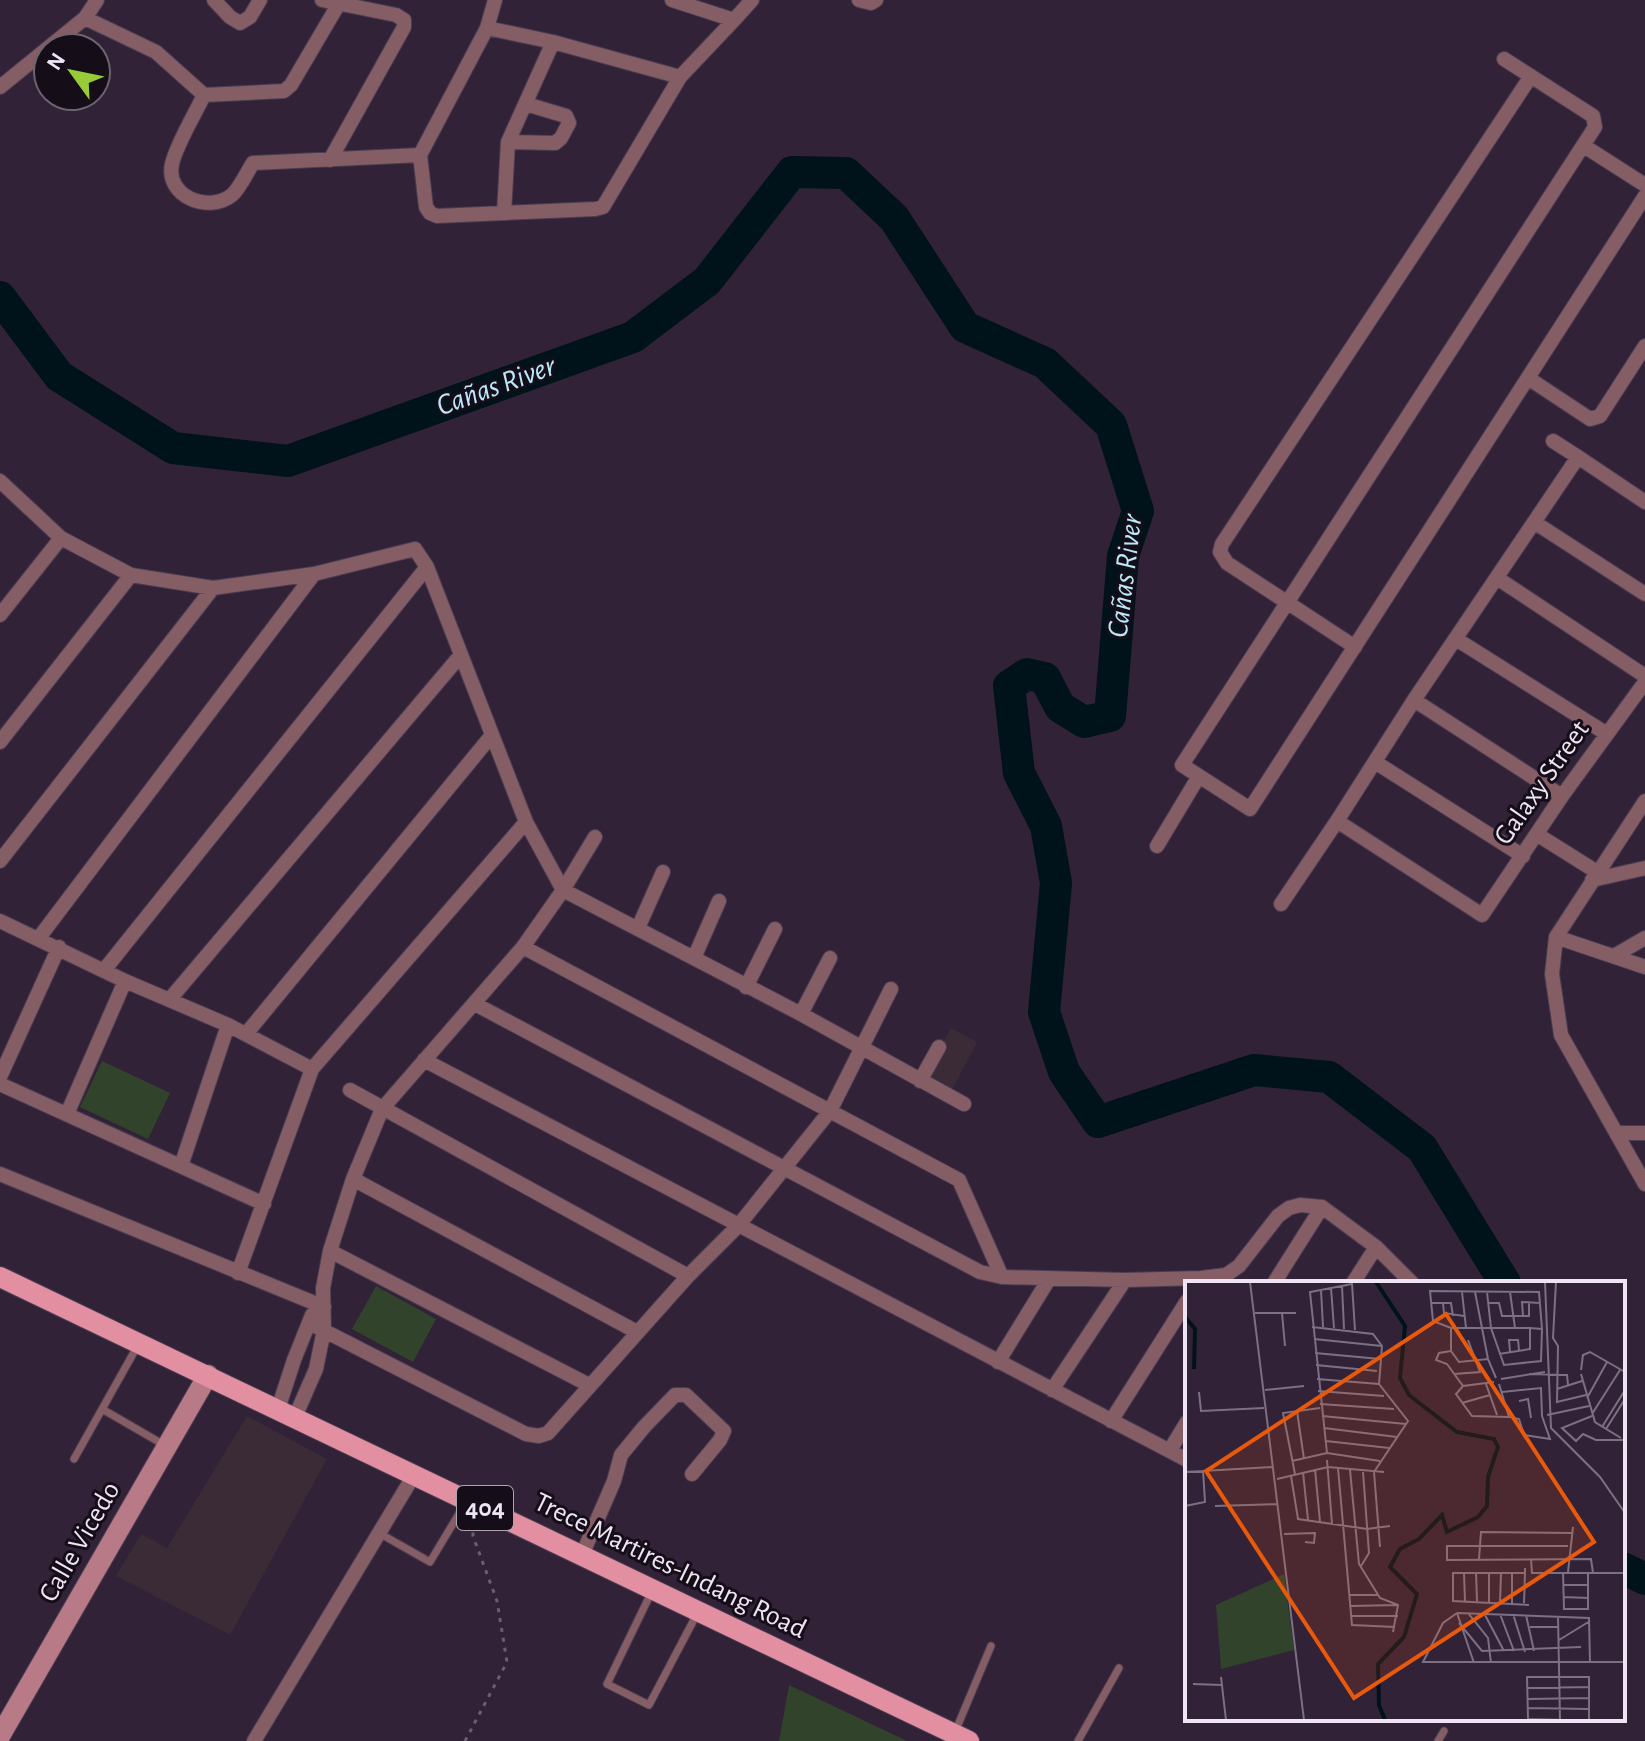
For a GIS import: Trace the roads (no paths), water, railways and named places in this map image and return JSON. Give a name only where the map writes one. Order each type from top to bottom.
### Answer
[{"type":"main road","name":"Trece Martires-Indang Road","points":[[0,1277],[961,1737]]},
{"type":"street","points":[[0,87],[85,18],[97,0]]},
{"type":"street","points":[[214,0],[240,23],[250,17],[260,0]]},
{"type":"street","points":[[322,0],[396,15],[404,20],[404,27],[330,160]]},
{"type":"street","points":[[495,0],[487,28],[420,155],[426,207],[437,216],[603,207],[680,77],[752,0]]},
{"type":"street","points":[[672,0],[734,20]]},
{"type":"street","points":[[859,0],[871,3],[876,0]]},
{"type":"street","points":[[85,18],[156,52],[204,95],[284,91],[291,85],[340,2]]},
{"type":"street","points":[[487,28],[553,42],[680,77]]},
{"type":"street","points":[[504,213],[508,142],[553,42]]},
{"type":"street","points":[[1504,59],[1593,116],[1595,127],[1182,765],[1250,809],[1645,196]]},
{"type":"street","points":[[1355,647],[1222,559],[1222,544],[1531,76]]},
{"type":"street","points":[[204,95],[172,163],[171,181],[182,196],[198,201],[232,195],[253,163],[420,155]]},
{"type":"street","points":[[508,142],[559,142],[569,123],[566,116],[526,104]]},
{"type":"street","points":[[1584,146],[1645,185]]},
{"type":"street","points":[[1528,378],[1590,419],[1600,416],[1645,346]]},
{"type":"street","points":[[1553,441],[1645,502]]},
{"type":"street","points":[[1281,904],[1578,457]]},
{"type":"street","points":[[2,489],[61,538],[131,575],[213,588],[314,574],[415,549],[427,567],[526,822],[563,890],[801,1014],[964,1104]]},
{"type":"street","points":[[1534,522],[1645,594]]},
{"type":"street","points":[[0,615],[61,538]]},
{"type":"street","points":[[105,969],[427,567]]},
{"type":"street","points":[[38,939],[314,574]]},
{"type":"street","points":[[0,742],[131,575]]},
{"type":"street","points":[[1497,578],[1645,679]]},
{"type":"street","points":[[0,861],[213,588]]},
{"type":"street","points":[[1456,639],[1607,734]]},
{"type":"street","points":[[170,999],[460,656]]},
{"type":"street","name":"Galaxy Street","points":[[1337,821],[1482,915],[1645,679]]},
{"type":"street","points":[[1414,700],[1562,796]]},
{"type":"street","points":[[246,1034],[492,735]]},
{"type":"street","points":[[1375,762],[1523,856]]},
{"type":"street","points":[[1157,846],[1199,776]]},
{"type":"street","points":[[1645,801],[1556,937],[1552,974],[1561,1035],[1645,1184]]},
{"type":"street","points":[[238,1273],[312,1069],[526,822]]},
{"type":"street","points":[[1538,835],[1594,876],[1645,868]]},
{"type":"street","points":[[287,1413],[316,1369],[324,1330],[320,1305],[330,1251],[353,1179],[382,1109],[523,947],[595,837]]},
{"type":"street","points":[[638,928],[663,872]]},
{"type":"street","points":[[694,958],[719,901]]},
{"type":"street","points":[[0,921],[125,981],[228,1025],[312,1069]]},
{"type":"street","points":[[746,987],[775,929]]},
{"type":"street","points":[[1556,937],[1645,967]]},
{"type":"street","points":[[1614,956],[1645,938]]},
{"type":"street","points":[[0,1077],[59,947]]},
{"type":"street","points":[[523,947],[959,1180],[1002,1277]]},
{"type":"street","points":[[801,1014],[830,958]]},
{"type":"street","points":[[67,1114],[125,981]]},
{"type":"street","points":[[309,1323],[526,1434],[539,1436],[548,1433],[688,1276],[738,1226],[830,1111],[891,989]]},
{"type":"street","points":[[475,1004],[980,1272],[1002,1277],[1049,1279],[1200,1281],[1232,1273],[1278,1216],[1300,1205],[1322,1207],[1376,1247],[1410,1281]]},
{"type":"street","points":[[181,1166],[228,1025]]},
{"type":"street","points":[[920,1081],[939,1047]]},
{"type":"street","points":[[424,1060],[1185,1459]]},
{"type":"street","points":[[0,1084],[264,1204]]},
{"type":"street","points":[[350,1090],[688,1276]]},
{"type":"street","points":[[1618,1133],[1645,1133]]},
{"type":"street","points":[[0,1174],[320,1305]]},
{"type":"street","points":[[353,1179],[637,1332]]},
{"type":"street","points":[[1275,1281],[1322,1207]]},
{"type":"street","points":[[1354,1281],[1376,1247]]},
{"type":"street","points":[[330,1251],[589,1385]]},
{"type":"street","points":[[998,1362],[1049,1279]]},
{"type":"street","points":[[1052,1390],[1125,1280]]},
{"type":"street","points":[[1111,1421],[1185,1304]]},
{"type":"street","points":[[287,1413],[309,1323],[320,1305]]},
{"type":"street","name":"Calle Vicedo","points":[[0,1736],[208,1375]]},
{"type":"street","points":[[582,1555],[614,1481],[621,1455],[644,1427],[675,1395],[680,1394],[686,1395],[724,1431],[692,1474]]},
{"type":"street","points":[[1170,1450],[1185,1425]]},
{"type":"street","points":[[254,1741],[414,1475]]},
{"type":"lane","points":[[74,1459],[139,1343]]},
{"type":"lane","points":[[102,1409],[167,1447]]},
{"type":"lane","points":[[379,1533],[430,1562],[470,1502]]},
{"type":"lane","points":[[653,1589],[607,1684],[649,1705],[698,1611]]},
{"type":"lane","points":[[961,1737],[991,1646]]},
{"type":"lane","points":[[1078,1741],[1119,1668]]},
{"type":"lane","points":[[1438,1741],[1444,1731]]},
{"type":"waterway","name":"Cañas River","points":[[0,297],[59,376],[173,448],[288,461],[633,337],[707,281],[792,172],[846,173],[894,218],[965,327],[1045,363],[1111,425],[1138,511],[1123,556],[1110,716],[1084,722],[1060,707],[1045,678],[1027,674],[1009,686],[1019,773],[1046,826],[1056,883],[1044,1012],[1064,1072],[1098,1122],[1254,1070],[1329,1077],[1422,1148],[1504,1281]]},
{"type":"waterway","name":"Cañas River","points":[[1625,1569],[1645,1579]]}]
